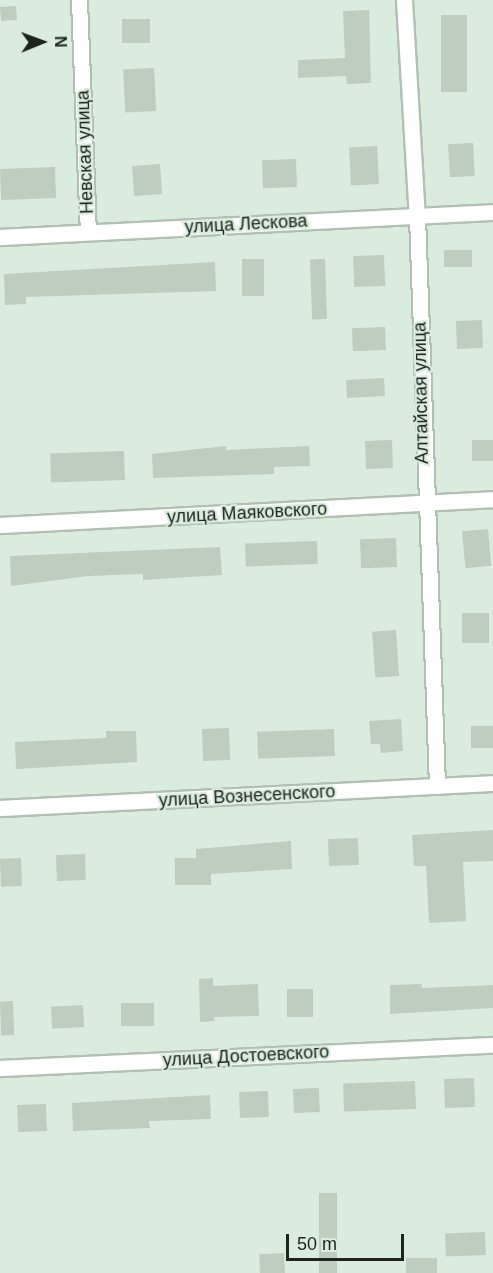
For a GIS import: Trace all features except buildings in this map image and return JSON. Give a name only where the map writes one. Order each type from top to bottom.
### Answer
[{"type":"street","name":"Невская улица","points":[[79,0],[88,232]]},
{"type":"street","name":"Алтайская улица","points":[[404,0],[417,216],[424,504],[437,786]]},
{"type":"street","name":"улица Лескова","points":[[0,237],[493,212]]},
{"type":"street","name":"улица Маяковского","points":[[0,525],[493,499]]},
{"type":"street","name":"улица Вознесенского","points":[[0,808],[493,783]]},
{"type":"street","name":"улица Достоевского","points":[[0,1068],[493,1045]]}]
